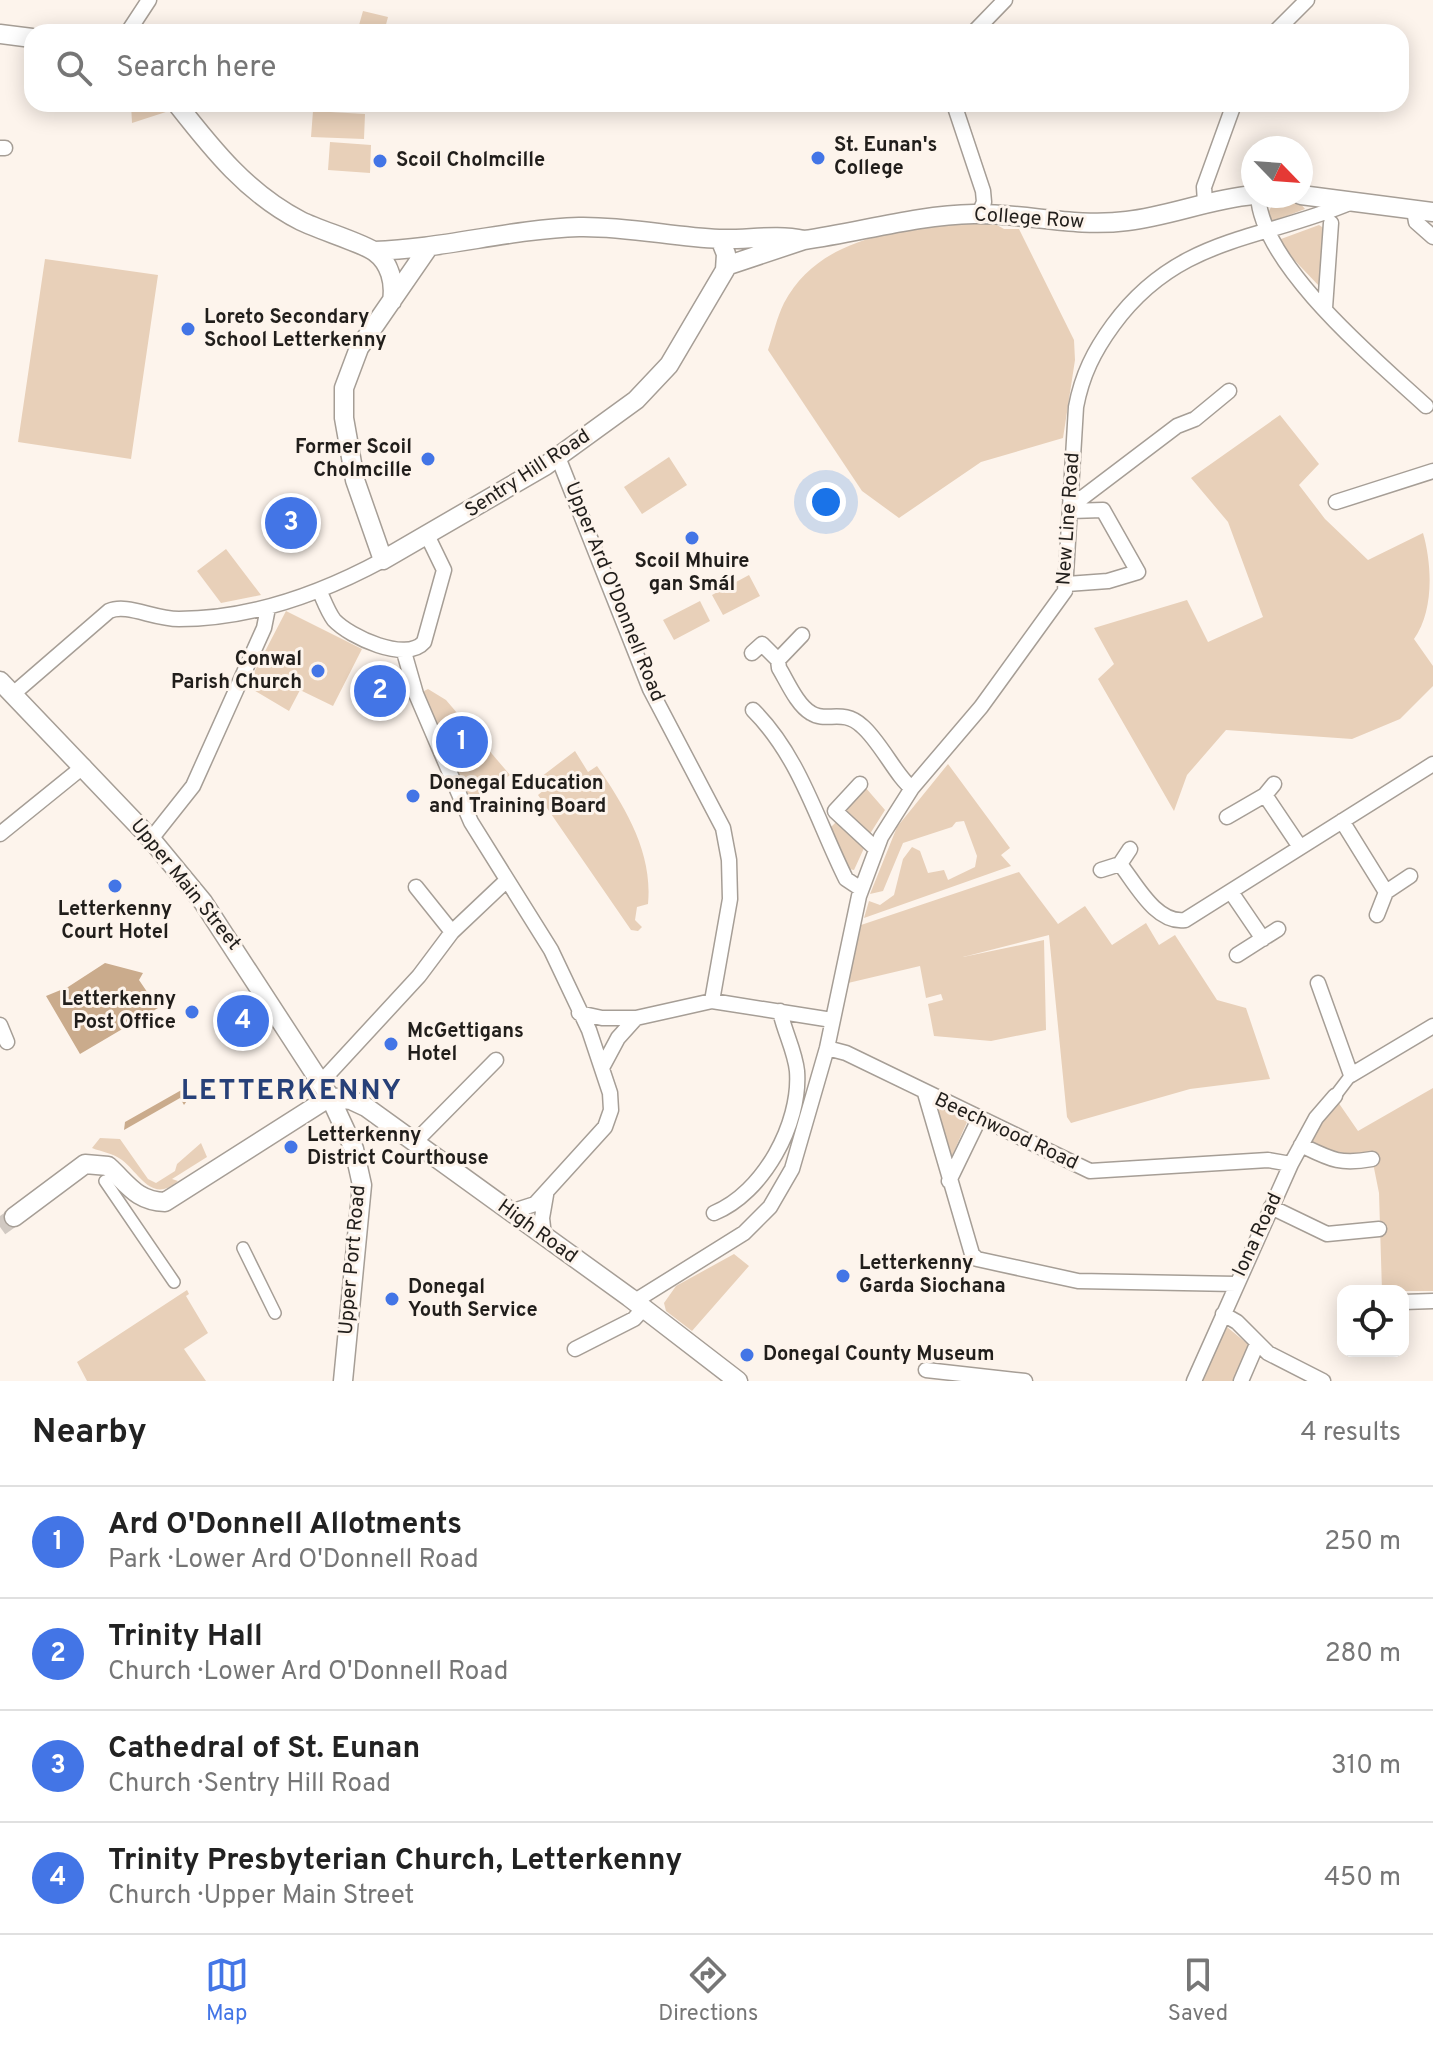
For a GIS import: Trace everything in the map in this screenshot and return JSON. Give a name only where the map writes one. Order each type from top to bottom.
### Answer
[{"type":"street","points":[[133,24],[149,0]]},
{"type":"street","points":[[982,24],[1005,0]]},
{"type":"street","points":[[1283,24],[1307,0]]},
{"type":"street","points":[[0,34],[24,37]]},
{"type":"street","points":[[184,112],[222,159],[262,197],[317,228],[374,251],[392,277],[392,301]]},
{"type":"street","points":[[957,112],[983,191],[984,202],[979,214]]},
{"type":"street","points":[[1205,202],[1204,187],[1231,112]]},
{"type":"street","points":[[1313,196],[1424,211],[1416,222],[1433,237]]},
{"type":"street","name":"College Row","points":[[726,266],[804,240],[944,215],[979,214],[1093,224],[1147,218],[1205,202],[1241,198]]},
{"type":"street","name":"New Line Road","points":[[575,1349],[634,1319],[639,1305],[738,1238],[770,1207],[802,1143],[827,1048],[861,889],[876,849],[912,788],[1014,663],[1062,598],[1067,584],[1076,407],[1082,378],[1095,351],[1122,312],[1146,285],[1170,268],[1267,231],[1315,216],[1332,217],[1353,202]]},
{"type":"street","points":[[1260,208],[1267,231],[1325,308],[1426,406]]},
{"type":"street","points":[[1312,208],[1315,216]]},
{"type":"street","points":[[1325,308],[1332,217]]},
{"type":"street","name":"College Row","points":[[374,251],[428,248],[499,234],[580,227],[720,239],[771,237],[804,240]]},
{"type":"street","points":[[720,239],[726,266]]},
{"type":"street","points":[[383,560],[355,480],[344,418],[344,388],[359,348],[428,248]]},
{"type":"street","name":"Sentry Hill Road","points":[[7,688],[109,611],[120,606],[153,618],[184,619],[268,608],[320,592],[428,537],[558,457],[657,381],[726,266]]},
{"type":"street","points":[[1070,504],[1177,426],[1195,419],[1229,391]]},
{"type":"street","name":"Upper Ard O'Donnell Road","points":[[558,457],[650,689],[723,828],[729,860],[730,899],[712,1001]]},
{"type":"street","points":[[1336,502],[1433,471]]},
{"type":"street","points":[[1067,584],[1108,581],[1138,572],[1103,510],[1070,504]]},
{"type":"street","points":[[320,592],[339,624],[404,652],[424,642],[444,570],[428,537]]},
{"type":"street","points":[[151,839],[193,786],[264,628],[268,608]]},
{"type":"street","points":[[778,660],[802,635]]},
{"type":"street","points":[[752,653],[762,644],[778,660],[779,668],[808,711],[820,716],[840,714],[857,721],[883,747],[912,788]]},
{"type":"street","points":[[404,652],[416,694],[457,793],[476,831],[551,950],[603,1066],[611,1110],[605,1127],[535,1204],[510,1212]]},
{"type":"street","name":"Upper Main Street","points":[[7,688],[151,839],[226,933],[326,1089]]},
{"type":"street","points":[[753,710],[767,725],[798,774],[846,879],[861,889]]},
{"type":"street","points":[[1120,864],[1159,912],[1176,921],[1185,920],[1433,764]]},
{"type":"street","points":[[0,834],[84,766]]},
{"type":"street","points":[[860,784],[835,811],[876,849]]},
{"type":"street","points":[[1227,817],[1270,789],[1300,847]]},
{"type":"street","points":[[1342,821],[1386,892]]},
{"type":"street","points":[[1101,870],[1120,864],[1130,849]]},
{"type":"street","points":[[1377,915],[1386,892],[1410,876]]},
{"type":"street","points":[[14,1217],[85,1164],[108,1166],[133,1193],[152,1201],[165,1202],[326,1089],[452,932],[507,880]]},
{"type":"street","points":[[416,887],[452,932]]},
{"type":"street","points":[[1231,892],[1263,939]]},
{"type":"street","points":[[1237,955],[1278,929]]},
{"type":"street","points":[[1318,983],[1351,1075]]},
{"type":"street","points":[[579,1013],[602,1018],[636,1018],[712,1001],[832,1020]]},
{"type":"street","points":[[714,1213],[739,1199],[763,1174],[791,1111],[797,1074],[780,1011]]},
{"type":"street","points":[[603,1066],[618,1038],[636,1018]]},
{"type":"street","points":[[0,1025],[7,1042]]},
{"type":"street","points":[[1335,1096],[1351,1075],[1433,1026]]},
{"type":"street","name":"Beechwood Road","points":[[827,1048],[846,1053],[1090,1171],[1268,1160],[1291,1164]]},
{"type":"street","points":[[414,1143],[496,1060]]},
{"type":"street","name":"High Road","points":[[326,1089],[361,1104],[639,1305],[738,1381]]},
{"type":"street","name":"Upper Port Road","points":[[326,1089],[354,1149],[362,1185],[343,1381]]},
{"type":"street","points":[[925,1093],[949,1181],[972,1254],[977,1259],[1060,1274],[1078,1281],[1236,1284]]},
{"type":"street","name":"Iona Road","points":[[1194,1381],[1291,1164],[1316,1118],[1335,1096]]},
{"type":"street","points":[[949,1181],[979,1119]]},
{"type":"street","points":[[1301,1145],[1335,1162],[1348,1164],[1372,1159]]},
{"type":"street","points":[[105,1181],[174,1282]]},
{"type":"street","points":[[544,1236],[542,1218],[546,1194]]},
{"type":"street","points":[[1271,1207],[1327,1234],[1379,1229]]},
{"type":"street","points":[[243,1248],[275,1313]]},
{"type":"street","points":[[1409,1302],[1433,1301]]},
{"type":"street","points":[[1223,1314],[1237,1322],[1257,1344],[1323,1381]]},
{"type":"street","points":[[1241,1381],[1257,1344]]},
{"type":"street","points":[[932,1374],[1025,1381]]},
{"type":"shaded area","points":[[363,11],[388,17],[386,24],[359,24]]},
{"type":"shaded area","points":[[131,112],[166,112],[132,123]]},
{"type":"shaded area","points":[[313,112],[365,114],[364,139],[311,137]]},
{"type":"shaded area","points":[[330,142],[371,145],[370,173],[328,170]]},
{"type":"shaded area","points":[[1270,208],[1305,209],[1271,222],[1268,213]]},
{"type":"shaded area","points":[[957,223],[995,224],[1004,229],[1019,229],[1074,340],[1075,360],[1063,438],[981,462],[899,518],[862,491],[768,350],[784,303],[816,265],[859,242],[907,230]]},
{"type":"shaded area","points":[[1319,225],[1325,229],[1320,287],[1279,244],[1281,239]]},
{"type":"shaded area","points":[[45,259],[158,275],[131,459],[18,442]]},
{"type":"shaded area","points":[[1280,415],[1319,464],[1299,485],[1325,519],[1368,560],[1423,533],[1430,575],[1428,603],[1414,639],[1433,666],[1433,686],[1400,719],[1352,739],[1226,730],[1187,775],[1174,811],[1098,679],[1114,664],[1094,628],[1187,600],[1208,642],[1263,617],[1228,522],[1191,478]]},
{"type":"shaded area","points":[[669,457],[687,485],[642,514],[624,487]]},
{"type":"shaded area","points":[[226,549],[261,595],[221,603],[197,571]]},
{"type":"shaded area","points":[[749,575],[760,596],[723,615],[712,595]]},
{"type":"shaded area","points":[[700,601],[710,621],[674,640],[663,620]]},
{"type":"shaded area","points":[[286,611],[362,649],[333,706],[300,690],[289,711],[247,686]]},
{"type":"shaded area","points":[[428,689],[446,700],[510,775],[468,808],[420,693]]},
{"type":"shaded area","points":[[575,751],[588,772],[597,766],[627,814],[641,848],[646,866],[648,904],[637,907],[635,920],[642,927],[638,931],[631,930],[538,795],[544,790],[537,780]]},
{"type":"shaded area","points":[[948,764],[1010,848],[1001,855],[1011,866],[864,918],[869,901],[880,905],[894,895],[903,859],[912,847],[920,851],[928,873],[944,870],[948,880],[975,867],[977,856],[964,821],[956,822],[952,827],[903,843],[883,891],[870,894],[897,827]]},
{"type":"shaded area","points":[[865,787],[885,810],[868,837],[843,815]]},
{"type":"shaded area","points":[[838,820],[865,846],[854,870],[849,869],[829,829]]},
{"type":"shaded area","points":[[1019,872],[1058,924],[1085,906],[1112,945],[1146,923],[1159,945],[1175,935],[1217,1000],[1246,1008],[1270,1079],[1190,1089],[1071,1123],[1067,1117],[1049,935],[963,957],[1044,940],[1046,1030],[991,1041],[934,1036],[928,1004],[943,1000],[941,994],[926,998],[920,966],[848,983],[861,925]]},
{"type":"shaded area","points":[[105,963],[143,973],[139,980],[158,1008],[80,1054],[46,996],[68,987]]},
{"type":"shaded area","points":[[185,1088],[191,1095],[184,1105],[180,1098],[124,1130],[125,1122]]},
{"type":"shaded area","points":[[1433,1088],[1433,1291],[1409,1291],[1409,1285],[1382,1285],[1379,1193],[1371,1153],[1343,1156],[1309,1144],[1328,1111],[1338,1102],[1358,1131]]},
{"type":"shaded area","points":[[939,1105],[967,1122],[952,1156],[949,1155],[936,1109]]},
{"type":"shaded area","points":[[100,1138],[120,1139],[148,1179],[156,1183],[175,1171],[177,1164],[201,1143],[207,1157],[172,1179],[178,1181],[169,1187],[154,1188],[119,1158],[92,1148]]},
{"type":"shaded area","points":[[734,1254],[749,1266],[692,1331],[666,1311],[664,1303],[676,1286]]},
{"type":"shaded area","points":[[187,1290],[189,1294],[186,1296],[208,1333],[184,1349],[206,1381],[87,1381],[77,1362]]},
{"type":"shaded area","points":[[1227,1327],[1250,1346],[1235,1381],[1201,1381]]},
{"type":"tunnel","points":[[0,1227],[14,1217]]},
{"type":"place","name":"St. Eunan's College","points":[[818,158]]},
{"type":"place","name":"Scoil Cholmcille","points":[[380,161]]},
{"type":"place","name":"Loreto Secondary School Letterkenny","points":[[188,329]]},
{"type":"place","name":"Former Scoil Cholmcille","points":[[428,459]]},
{"type":"place","name":"Cathedral of St. Eunan","points":[[291,523]]},
{"type":"place","name":"Scoil Mhuire gan Smál","points":[[692,538]]},
{"type":"place","name":"Conwal Parish Church","points":[[318,671]]},
{"type":"place","name":"Trinity Hall","points":[[380,691]]},
{"type":"place","name":"Ard O'Donnell Allotments","points":[[462,742]]},
{"type":"place","name":"Donegal Education and Training Board","points":[[413,796]]},
{"type":"place","name":"Letterkenny Court Hotel","points":[[115,886]]},
{"type":"place","name":"Letterkenny Post Office","points":[[192,1012]]},
{"type":"place","name":"Trinity Presbyterian Church, Letterkenny","points":[[243,1021]]},
{"type":"place","name":"McGettigans Hotel","points":[[391,1044]]},
{"type":"place","name":"Letterkenny District Courthouse","points":[[291,1147]]},
{"type":"place","name":"Letterkenny Garda Siochana","points":[[843,1276]]},
{"type":"place","name":"Donegal Youth Service","points":[[392,1299]]},
{"type":"place","name":"Donegal County Museum","points":[[747,1355]]},
{"type":"district","name":"LETTERKENNY","points":[[292,1092]]}]
